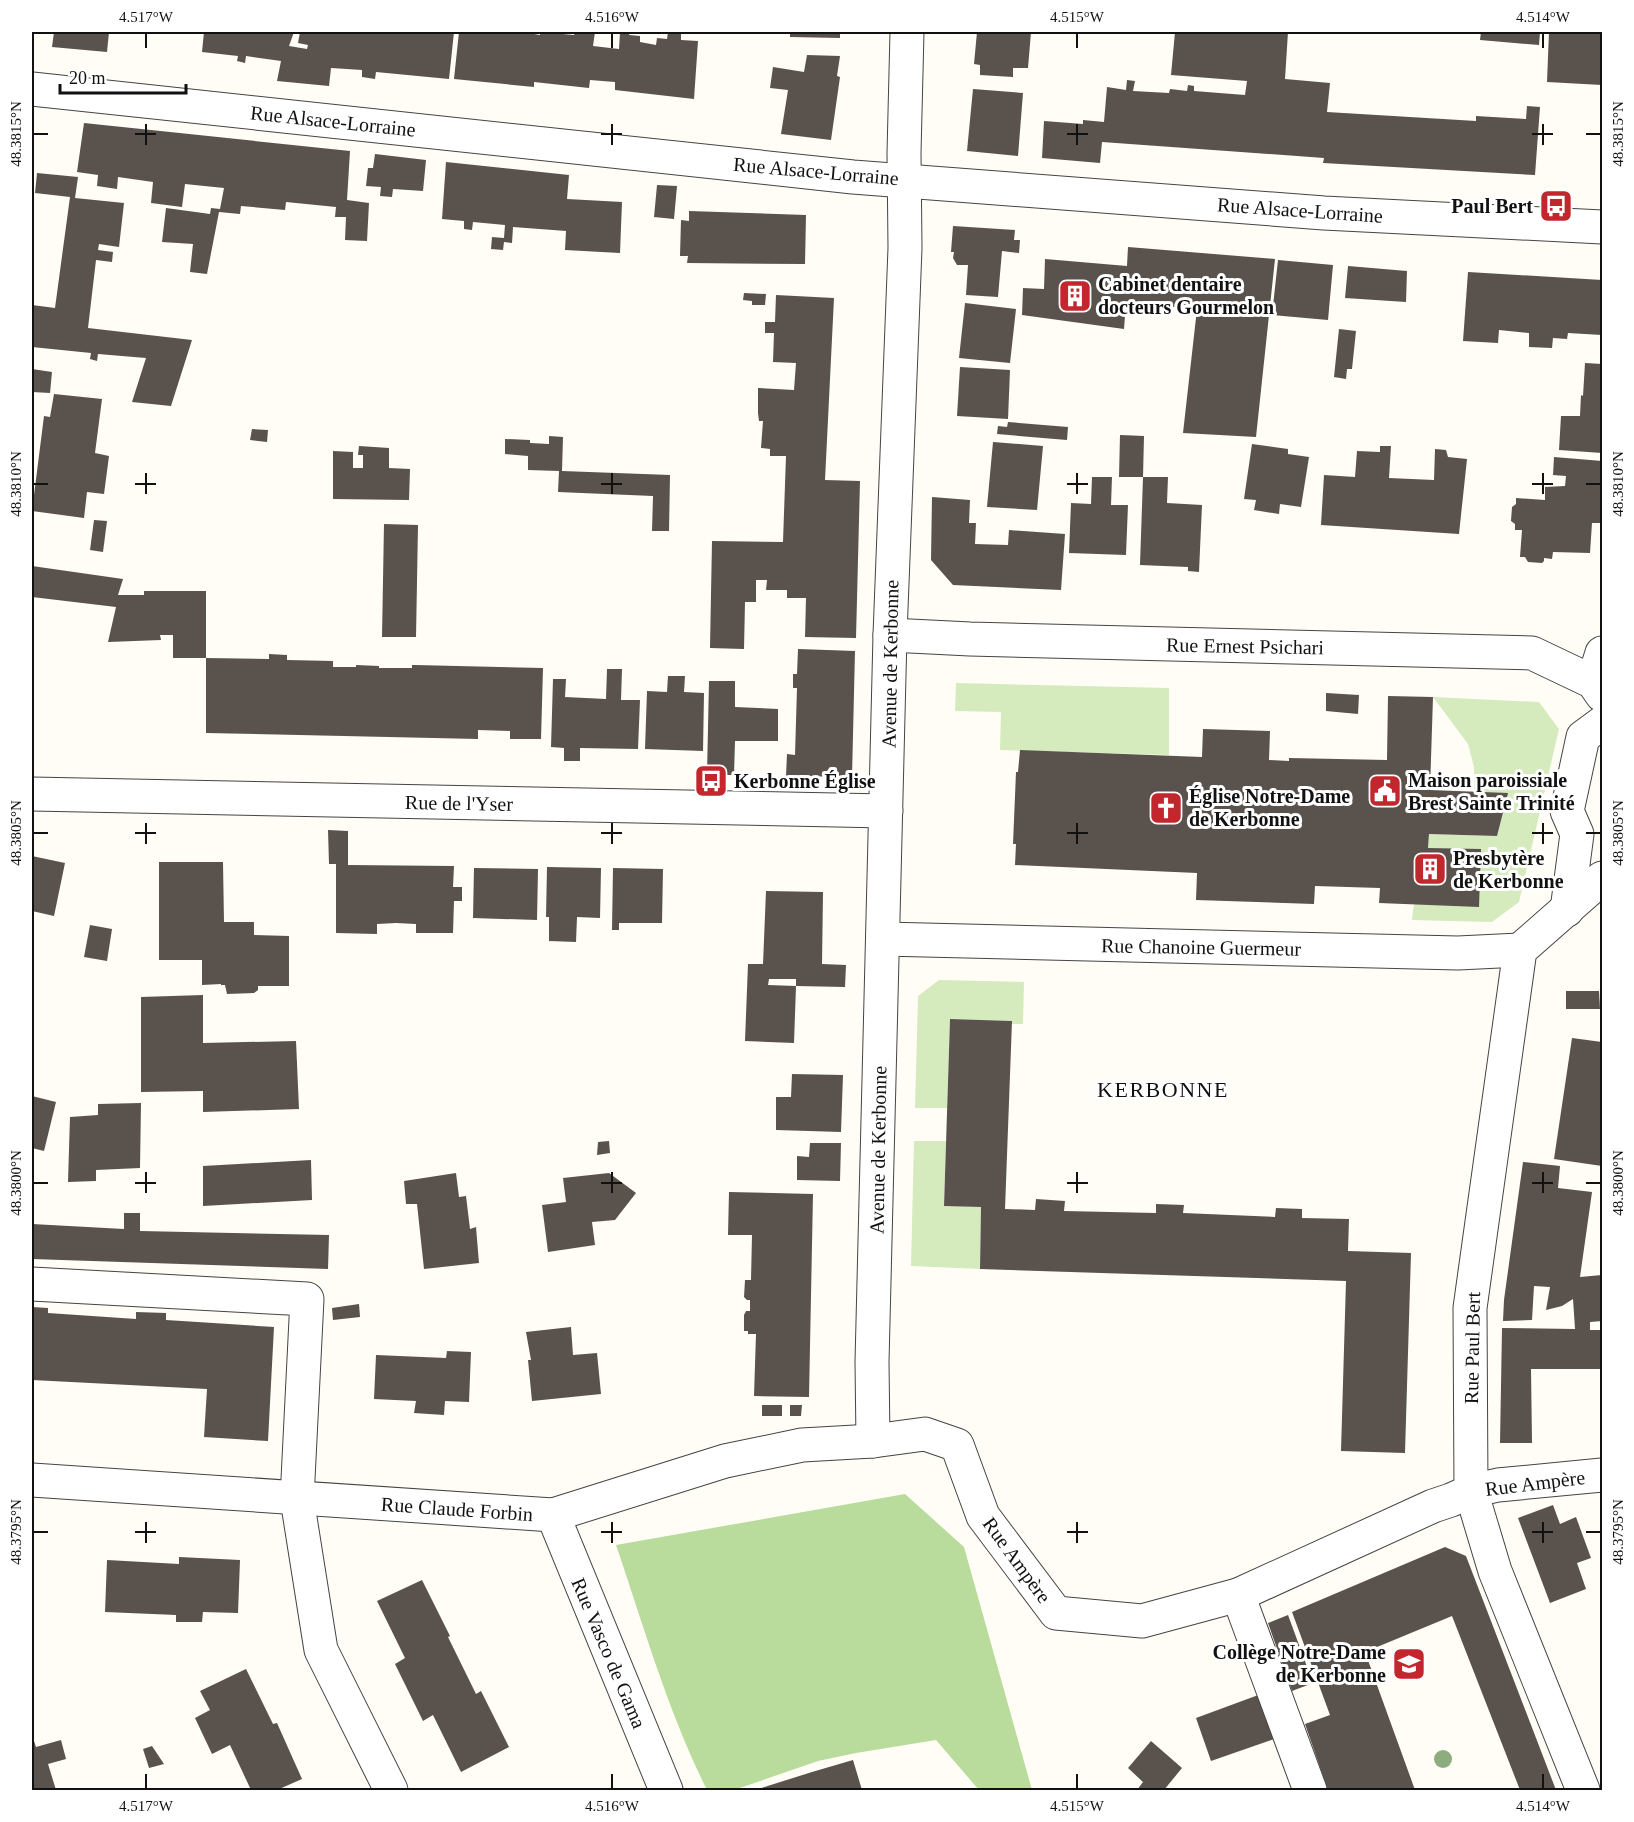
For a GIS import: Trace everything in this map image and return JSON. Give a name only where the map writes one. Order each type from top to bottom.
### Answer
[{"type":"street","name":"Avenue de Kerbonne","points":[[873,1441],[872,1362],[890,634],[904,248],[907,32]]},
{"type":"street","name":"Rue Alsace-Lorraine","points":[[32,89],[853,177],[905,179],[1324,213],[1602,227]]},
{"type":"street","name":"Rue Ernest Psichari","points":[[890,634],[970,639],[1532,653],[1599,677]]},
{"type":"street","points":[[1567,910],[1577,834],[1567,811],[1584,737],[1602,723]]},
{"type":"street","name":"Rue de l'Yser","points":[[32,794],[886,811]]},
{"type":"street","points":[[1520,950],[1602,878]]},
{"type":"street","name":"Rue Chanoine Guermeur","points":[[883,939],[1458,953],[1520,950]]},
{"type":"street","name":"Rue Paul Bert","points":[[1520,950],[1470,1308],[1471,1491],[1495,1570],[1583,1791]]},
{"type":"street","points":[[32,1284],[307,1299],[297,1498],[321,1650],[391,1791]]},
{"type":"street","name":"Rue Ampère","points":[[873,1441],[925,1434],[957,1445],[983,1516],[1056,1613],[1143,1621],[1238,1595],[1471,1491],[1498,1485],[1602,1475]]},
{"type":"street","name":"Rue Claude Forbin","points":[[32,1480],[553,1515],[725,1461],[802,1445],[873,1441]]},
{"type":"street","name":"Rue Vasco de Gama","points":[[553,1515],[666,1791]]},
{"type":"street","points":[[1238,1595],[1310,1791]]},
{"type":"green space","points":[[956,683],[1169,688],[1169,755],[1000,750],[1001,712],[955,711]]},
{"type":"green space","points":[[1433,697],[1539,702],[1559,729],[1519,902],[1492,922],[1412,920],[1429,834],[1497,836],[1507,794],[1474,793],[1474,767],[1468,744]]},
{"type":"green space","points":[[939,980],[1024,982],[1023,1024],[1011,1024],[1011,1021],[950,1019],[947,1108],[915,1108],[918,996]]},
{"type":"green space","points":[[914,1141],[946,1141],[944,1205],[981,1207],[980,1269],[911,1266]]},
{"type":"green space","points":[[905,1494],[964,1547],[1032,1790],[979,1790],[936,1740],[818,1761],[734,1790],[707,1790],[668,1700],[616,1545]]},
{"type":"building","points":[[54,32],[109,32],[107,52],[52,47]]},
{"type":"building","points":[[204,32],[294,32],[289,46],[307,49],[308,45],[298,43],[300,32],[454,32],[449,79],[376,72],[375,79],[362,77],[362,70],[331,68],[329,86],[277,81],[281,61],[246,56],[245,63],[237,61],[238,56],[202,52]]},
{"type":"building","points":[[459,32],[523,32],[540,35],[540,32],[574,35],[575,32],[595,32],[593,46],[619,49],[620,32],[630,32],[629,35],[640,36],[640,42],[656,45],[657,38],[667,39],[668,32],[681,33],[681,40],[698,41],[694,99],[615,90],[615,82],[590,80],[589,88],[534,82],[534,87],[454,79]]},
{"type":"building","points":[[790,32],[840,32],[840,38],[790,37]]},
{"type":"building","points":[[977,32],[1031,32],[1028,68],[1013,68],[1013,77],[980,75],[980,65],[974,64]]},
{"type":"building","points":[[1175,32],[1288,32],[1285,79],[1330,83],[1327,112],[1476,121],[1476,116],[1526,119],[1527,106],[1540,107],[1535,175],[1323,163],[1324,158],[1102,142],[1100,163],[1042,158],[1044,121],[1083,124],[1083,120],[1104,122],[1107,87],[1126,90],[1127,80],[1135,81],[1133,91],[1169,93],[1170,89],[1187,91],[1188,85],[1194,86],[1194,91],[1245,95],[1247,81],[1171,75]]},
{"type":"building","points":[[1481,32],[1540,32],[1539,45],[1480,40]]},
{"type":"building","points":[[1549,32],[1602,32],[1602,85],[1547,82]]},
{"type":"building","points":[[807,55],[840,56],[837,76],[840,77],[831,140],[781,134],[788,90],[770,88],[773,67],[804,72]]},
{"type":"building","points":[[973,89],[1023,93],[1018,156],[967,151]]},
{"type":"building","points":[[84,123],[350,151],[347,200],[369,203],[367,241],[345,240],[346,217],[335,217],[336,207],[286,202],[285,210],[241,206],[240,214],[219,212],[207,274],[190,272],[193,244],[162,242],[166,208],[210,214],[211,208],[220,209],[224,188],[185,184],[182,207],[151,203],[153,182],[118,177],[117,189],[97,186],[98,175],[77,172]]},
{"type":"building","points":[[375,154],[426,160],[423,191],[393,189],[392,197],[380,196],[381,187],[366,186],[368,168],[373,168]]},
{"type":"building","points":[[446,162],[569,175],[567,199],[622,202],[620,253],[565,250],[566,231],[513,227],[512,243],[504,242],[503,250],[491,249],[492,237],[504,238],[505,225],[473,222],[472,230],[464,229],[464,221],[442,219]]},
{"type":"building","points":[[37,173],[78,177],[75,198],[124,203],[119,247],[99,244],[98,250],[113,252],[112,262],[96,260],[88,328],[192,340],[171,406],[132,402],[146,358],[98,354],[97,361],[90,359],[91,353],[32,347],[32,305],[55,308],[70,197],[35,193]]},
{"type":"building","points":[[657,185],[677,186],[674,219],[654,217]]},
{"type":"building","points":[[689,211],[806,215],[805,264],[687,263],[688,256],[680,256],[681,220],[689,221]]},
{"type":"building","points":[[953,226],[1015,230],[1014,240],[1020,240],[1019,253],[1002,251],[998,297],[966,295],[968,265],[957,265],[953,258],[954,252],[951,252]]},
{"type":"building","points":[[1128,247],[1275,259],[1256,437],[1183,433],[1197,309],[1126,303],[1124,329],[1022,315],[1023,288],[1044,289],[1045,259],[1127,266]]},
{"type":"building","points":[[1278,260],[1333,265],[1328,320],[1272,315]]},
{"type":"building","points":[[1348,266],[1407,271],[1406,302],[1345,298]]},
{"type":"building","points":[[1468,272],[1602,280],[1602,335],[1568,333],[1567,339],[1553,338],[1552,348],[1529,347],[1529,333],[1499,330],[1498,343],[1463,341]]},
{"type":"building","points":[[744,293],[766,294],[765,305],[752,305],[752,301],[743,300]]},
{"type":"building","points":[[776,295],[834,298],[825,480],[860,481],[856,638],[805,637],[806,598],[787,598],[787,590],[766,590],[767,580],[756,580],[756,602],[745,602],[744,649],[710,648],[712,541],[783,542],[786,456],[770,456],[770,449],[761,448],[763,421],[759,421],[758,413],[758,388],[794,390],[796,363],[773,362],[774,333],[765,333],[765,322],[775,322]]},
{"type":"building","points":[[965,303],[1016,309],[1010,363],[959,358]]},
{"type":"building","points":[[1339,329],[1356,331],[1352,369],[1347,369],[1346,379],[1334,377]]},
{"type":"building","points":[[1585,363],[1602,364],[1602,453],[1559,450],[1561,416],[1580,416]]},
{"type":"building","points":[[960,367],[1010,370],[1008,419],[957,416]]},
{"type":"building","points":[[32,369],[52,372],[50,393],[32,392]]},
{"type":"building","points":[[54,394],[102,399],[95,453],[109,456],[104,494],[87,492],[84,518],[32,511],[44,416],[50,417]]},
{"type":"building","points":[[1008,422],[1068,427],[1067,440],[997,434],[998,426],[1007,427]]},
{"type":"building","points":[[252,429],[268,430],[267,442],[250,440]]},
{"type":"building","points":[[1120,435],[1144,436],[1143,477],[1119,477]]},
{"type":"building","points":[[549,436],[563,437],[562,471],[670,475],[669,531],[652,531],[653,496],[558,492],[559,471],[528,470],[528,456],[505,454],[505,439],[530,440],[530,443],[549,444]]},
{"type":"building","points":[[993,442],[1043,446],[1037,510],[987,507]]},
{"type":"building","points":[[1252,444],[1288,449],[1288,454],[1309,457],[1301,507],[1280,504],[1279,514],[1254,510],[1256,500],[1244,499]]},
{"type":"building","points":[[359,446],[389,448],[389,468],[410,469],[409,500],[333,499],[333,451],[353,452],[353,468],[363,468],[363,455],[358,455]]},
{"type":"building","points":[[1380,446],[1391,446],[1389,478],[1434,480],[1435,449],[1446,450],[1448,457],[1467,459],[1459,534],[1321,525],[1324,475],[1355,477],[1357,451],[1380,452]]},
{"type":"building","points":[[1554,457],[1602,461],[1602,523],[1592,523],[1590,553],[1553,552],[1552,559],[1544,558],[1542,563],[1528,562],[1525,557],[1520,557],[1522,530],[1515,530],[1515,524],[1511,521],[1512,507],[1516,504],[1516,498],[1545,500],[1545,487],[1565,486],[1566,476],[1553,475]]},
{"type":"building","points":[[1092,477],[1112,477],[1111,505],[1128,505],[1126,555],[1069,553],[1071,503],[1091,504]]},
{"type":"building","points":[[1143,477],[1168,477],[1167,503],[1202,505],[1199,572],[1188,571],[1188,567],[1140,565]]},
{"type":"building","points":[[932,497],[970,500],[969,523],[976,523],[975,544],[1008,545],[1009,530],[1065,534],[1061,590],[953,585],[931,560]]},
{"type":"building","points":[[94,520],[107,521],[103,552],[90,550]]},
{"type":"building","points":[[384,524],[418,525],[416,637],[382,637]]},
{"type":"building","points":[[32,566],[123,579],[118,595],[144,595],[144,591],[206,591],[206,658],[173,658],[173,635],[160,635],[161,640],[108,642],[116,607],[32,597]]},
{"type":"building","points":[[798,649],[855,651],[852,777],[786,776],[787,754],[795,755],[797,688],[793,688],[793,674],[797,674]]},
{"type":"building","points":[[269,654],[287,655],[287,660],[333,661],[333,667],[356,667],[356,665],[412,668],[412,665],[415,665],[543,668],[541,739],[510,739],[510,731],[478,730],[478,739],[206,733],[206,658],[269,659]]},
{"type":"building","points":[[607,669],[622,669],[621,700],[640,700],[638,749],[580,748],[580,761],[564,761],[564,748],[551,747],[553,679],[566,679],[565,697],[606,699]]},
{"type":"building","points":[[668,676],[685,676],[684,692],[704,693],[703,751],[645,749],[647,691],[667,692]]},
{"type":"building","points":[[709,681],[735,681],[735,707],[778,709],[778,741],[735,741],[734,775],[707,775]]},
{"type":"building","points":[[1326,693],[1359,695],[1358,714],[1326,711]]},
{"type":"building","name":"Église Notre-Dame de Kerbonne","points":[[1388,696],[1433,697],[1430,790],[1508,793],[1497,836],[1429,834],[1428,848],[1481,849],[1479,907],[1379,903],[1380,888],[1315,886],[1314,904],[1196,900],[1197,873],[1015,865],[1016,844],[1013,844],[1016,772],[1018,772],[1020,750],[1202,757],[1203,729],[1270,731],[1269,760],[1289,761],[1289,758],[1387,760]]},
{"type":"building","points":[[328,830],[348,831],[348,865],[454,866],[453,887],[462,887],[462,901],[454,901],[453,933],[416,933],[416,924],[396,923],[377,924],[377,934],[336,933],[336,864],[329,864]]},
{"type":"building","points":[[32,856],[65,863],[54,916],[32,911]]},
{"type":"building","points":[[159,862],[223,862],[224,922],[254,922],[254,935],[289,936],[289,986],[258,986],[258,990],[254,993],[227,994],[225,985],[202,985],[202,960],[159,960]]},
{"type":"building","points":[[547,867],[601,868],[600,918],[577,917],[576,942],[549,941],[549,917],[546,917]]},
{"type":"building","points":[[474,868],[538,869],[537,920],[473,918]]},
{"type":"building","points":[[613,868],[663,869],[662,923],[619,923],[619,930],[612,930]]},
{"type":"building","points":[[766,891],[823,892],[822,964],[846,965],[845,987],[796,986],[794,1043],[745,1041],[748,964],[763,964]],"holes":[[[769,979],[796,979],[796,986],[768,985]]]},
{"type":"building","points":[[90,925],[112,929],[107,961],[84,957]]},
{"type":"building","points":[[1566,991],[1599,991],[1600,1009],[1566,1009]]},
{"type":"building","points":[[203,995],[203,1043],[296,1041],[299,1109],[203,1112],[203,1091],[141,1092],[141,997]]},
{"type":"building","points":[[950,1019],[1012,1021],[1005,1209],[1035,1210],[1036,1199],[1065,1201],[1064,1211],[1156,1213],[1156,1204],[1184,1205],[1183,1213],[1275,1217],[1276,1208],[1302,1209],[1302,1218],[1349,1219],[1348,1251],[1411,1253],[1405,1453],[1341,1451],[1346,1281],[980,1269],[981,1207],[944,1206]]},
{"type":"building","points":[[1572,1038],[1602,1042],[1602,1166],[1554,1159]]},
{"type":"building","points":[[792,1074],[843,1075],[841,1132],[776,1130],[776,1097],[791,1097]]},
{"type":"building","points":[[32,1096],[56,1102],[44,1151],[32,1148]]},
{"type":"building","points":[[141,1103],[140,1168],[96,1170],[96,1181],[68,1182],[70,1117],[98,1115],[98,1104]]},
{"type":"building","points":[[609,1141],[610,1153],[597,1155],[598,1142]]},
{"type":"building","points":[[810,1143],[841,1143],[840,1181],[797,1180],[797,1156],[809,1157]]},
{"type":"building","points":[[311,1160],[312,1200],[203,1206],[203,1166]]},
{"type":"building","points":[[1523,1162],[1560,1166],[1558,1188],[1592,1192],[1580,1277],[1602,1275],[1602,1321],[1590,1322],[1590,1330],[1602,1330],[1602,1369],[1531,1369],[1532,1443],[1500,1443],[1502,1328],[1575,1329],[1573,1299],[1562,1306],[1546,1310],[1550,1287],[1534,1286],[1532,1320],[1503,1321]]},
{"type":"building","points":[[456,1173],[459,1197],[466,1196],[470,1229],[476,1227],[479,1263],[424,1269],[417,1204],[406,1204],[404,1181]]},
{"type":"building","points":[[609,1173],[636,1193],[615,1220],[592,1222],[595,1245],[548,1252],[542,1205],[566,1202],[563,1178]]},
{"type":"building","points":[[729,1192],[813,1194],[809,1397],[754,1396],[756,1334],[748,1334],[748,1331],[744,1331],[744,1315],[746,1311],[750,1311],[750,1300],[744,1297],[745,1280],[751,1280],[752,1235],[728,1235]]},
{"type":"building","points":[[124,1213],[140,1213],[140,1231],[329,1235],[328,1269],[32,1259],[32,1224],[124,1229]]},
{"type":"building","points":[[359,1304],[360,1317],[333,1320],[332,1308]]},
{"type":"building","points":[[32,1307],[48,1308],[48,1313],[136,1319],[136,1312],[166,1313],[166,1320],[274,1327],[268,1441],[204,1437],[207,1389],[32,1380]]},
{"type":"building","points":[[571,1327],[573,1355],[597,1353],[601,1394],[532,1401],[528,1360],[531,1360],[526,1332]]},
{"type":"building","points":[[447,1351],[471,1352],[469,1402],[445,1401],[444,1415],[414,1413],[416,1401],[374,1399],[376,1355],[446,1358]]},
{"type":"building","points":[[762,1405],[782,1405],[782,1416],[762,1416]]},
{"type":"building","points":[[790,1405],[802,1405],[801,1416],[790,1416]]},
{"type":"building","points":[[1553,1505],[1560,1524],[1576,1517],[1591,1558],[1577,1563],[1586,1589],[1550,1603],[1518,1518]]},
{"type":"building","name":"Collège Notre-Dame de Kerbonne","points":[[1445,1547],[1466,1556],[1556,1790],[1520,1790],[1452,1616],[1365,1652],[1415,1790],[1328,1790],[1305,1724],[1330,1715],[1292,1612]]},
{"type":"building","points":[[179,1557],[240,1560],[238,1613],[203,1612],[202,1622],[176,1622],[176,1615],[105,1612],[107,1560],[179,1564]]},
{"type":"building","points":[[422,1580],[476,1694],[481,1691],[509,1747],[461,1772],[433,1715],[423,1721],[395,1664],[405,1658],[377,1601]]},
{"type":"building","points":[[1288,1615],[1313,1683],[1292,1691],[1268,1623]]},
{"type":"building","points":[[246,1669],[273,1724],[277,1723],[302,1779],[277,1790],[251,1790],[230,1745],[212,1754],[195,1718],[210,1710],[200,1691]]},
{"type":"building","points":[[1261,1694],[1277,1738],[1211,1761],[1196,1718]]},
{"type":"building","points":[[32,1735],[36,1747],[61,1740],[66,1759],[48,1764],[56,1790],[32,1790]]},
{"type":"building","points":[[1151,1741],[1182,1768],[1164,1790],[1137,1790],[1143,1782],[1128,1768]]},
{"type":"building","points":[[152,1746],[164,1764],[149,1768],[143,1749]]},
{"type":"building","points":[[853,1760],[862,1790],[755,1790],[812,1772]]},
{"type":"place","name":"Paul Bert","points":[[1556,206]]},
{"type":"place","name":"Cabinet dentaire docteurs Gourmelon","points":[[1075,296]]},
{"type":"place","name":"Kerbonne Église","points":[[711,781]]},
{"type":"place","name":"Maison paroissiale Brest Sainte Trinité","points":[[1385,791]]},
{"type":"place","name":"Église Notre-Dame de Kerbonne","points":[[1166,808]]},
{"type":"place","name":"Presbytère de Kerbonne","points":[[1430,869]]},
{"type":"place","name":"Collège Notre-Dame de Kerbonne","points":[[1409,1664]]},
{"type":"district","name":"KERBONNE","points":[[1163,1089]]}]
